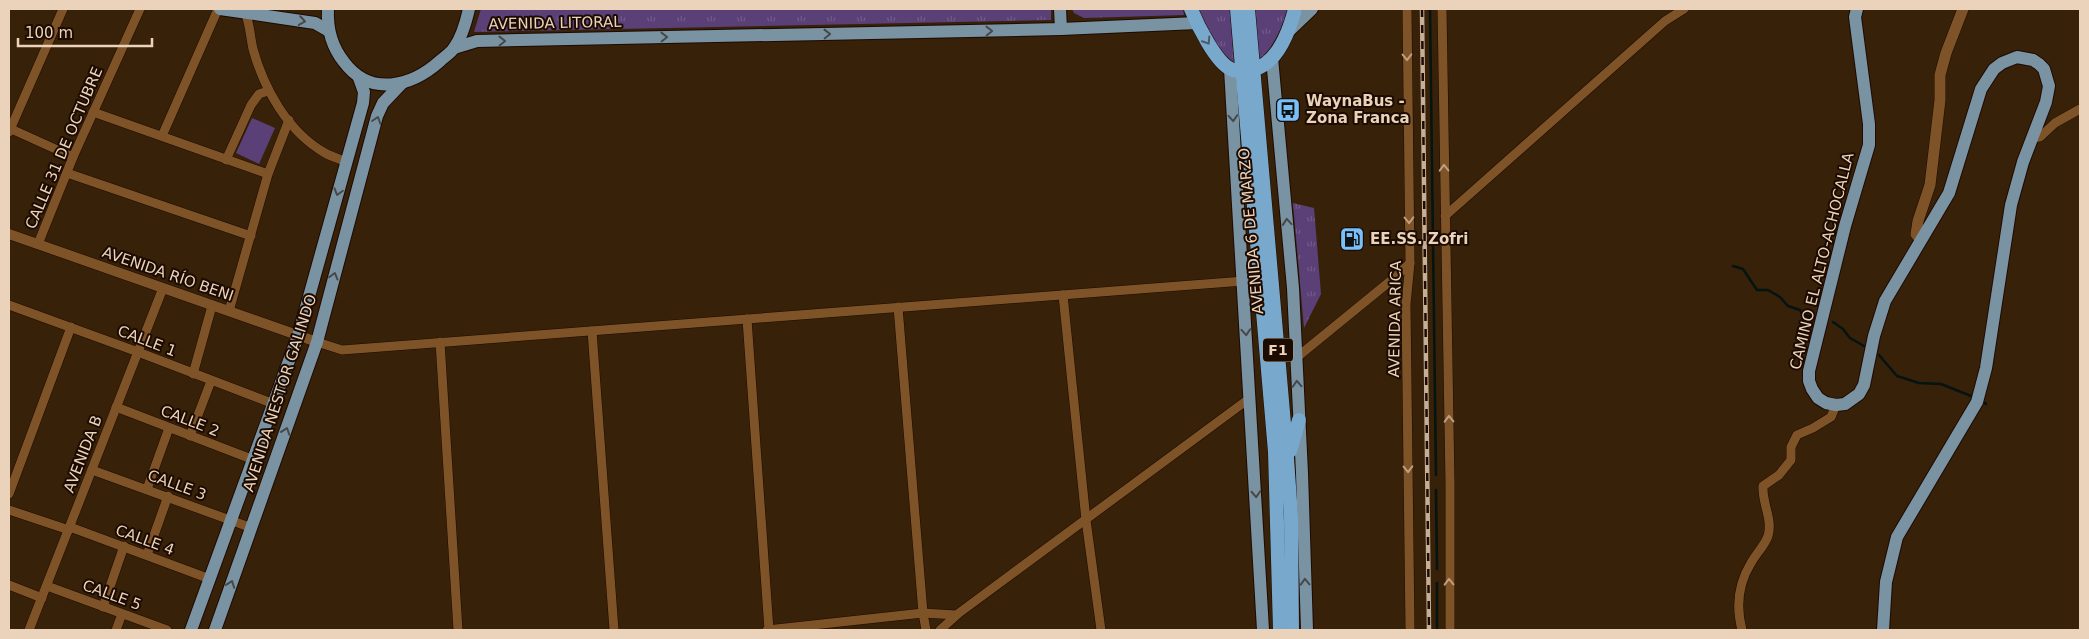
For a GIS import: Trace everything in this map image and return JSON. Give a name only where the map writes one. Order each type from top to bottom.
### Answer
[{"type":"highway","points":[[1191,9],[1208,44],[1242,70],[1262,67],[1272,58],[1287,33],[1294,9]]},
{"type":"highway","name":"AVENIDA 6 DE MARZO","points":[[1237,9],[1275,452],[1280,630]]},
{"type":"highway","name":"AVENIDA 6 DE MARZO","points":[[1248,9],[1242,70],[1287,458],[1291,516],[1292,630]]},
{"type":"highway","points":[[1287,458],[1299,420]]},
{"type":"main road","points":[[219,9],[315,23],[329,31]]},
{"type":"main road","points":[[328,9],[329,31],[337,54],[359,78],[372,84],[383,85],[402,83],[429,71],[454,48],[464,28],[468,9]]},
{"type":"main road","points":[[1060,9],[1061,29]]},
{"type":"main road","points":[[1287,33],[1312,9]]},
{"type":"main road","name":"CAMINO EL ALTO-ACHOCALLA","points":[[1836,405],[1826,403],[1818,398],[1809,381],[1809,371],[1845,226],[1869,145],[1869,124],[1855,17],[1857,9]]},
{"type":"main road","points":[[1920,239],[1916,234],[1918,221],[1930,186],[1940,100],[1940,75],[1946,53],[1963,9]]},
{"type":"main road","name":"AVENIDA LITORAL","points":[[454,48],[477,41],[1061,29],[1197,24]]},
{"type":"main road","points":[[1836,405],[1846,404],[1859,394],[1864,385],[1874,336],[1885,301],[1949,193],[1981,88],[1994,69],[2002,64],[2017,57],[2033,60],[2044,69],[2049,86],[2046,102],[2031,138],[2011,205],[1988,359],[1977,402],[1897,537],[1886,582],[1883,630]]},
{"type":"main road","points":[[1272,58],[1293,288],[1307,630]]},
{"type":"main road","name":"AVENIDA 6 DE MARZO","points":[[1242,70],[1244,281],[1263,630]]},
{"type":"main road","name":"AVENIDA NESTOR GALINDO","points":[[191,630],[298,336],[363,103],[364,92],[359,78]]},
{"type":"main road","name":"AVENIDA NESTOR GALINDO","points":[[215,630],[316,342],[377,116],[383,103],[402,83]]},
{"type":"street","points":[[63,9],[9,129],[73,157]]},
{"type":"street","name":"CALLE 31 DE OCTUBRE","points":[[38,244],[73,157],[140,9]]},
{"type":"street","points":[[162,136],[219,9]]},
{"type":"street","name":"AVENIDA ARICA","points":[[1407,9],[1410,263],[1406,304],[1410,630]]},
{"type":"street","points":[[1442,9],[1450,483],[1450,630]]},
{"type":"street","points":[[1445,216],[1665,21],[1684,9]]},
{"type":"street","points":[[244,12],[249,22],[252,47],[268,91],[289,120],[313,145],[326,154],[347,162]]},
{"type":"street","points":[[226,160],[251,104],[259,94],[268,91]]},
{"type":"street","points":[[2031,138],[2040,137],[2055,123],[2080,109]]},
{"type":"street","points":[[93,112],[268,174]]},
{"type":"street","points":[[229,311],[268,174],[289,120]]},
{"type":"street","points":[[67,173],[251,236]]},
{"type":"street","name":"AVENIDA RÍO BENI","points":[[9,234],[316,342]]},
{"type":"street","points":[[1296,358],[1410,263]]},
{"type":"street","points":[[316,342],[342,350],[1244,281]]},
{"type":"street","name":"AVENIDA B","points":[[29,630],[163,288]]},
{"type":"street","points":[[1063,295],[1086,520],[1100,630]]},
{"type":"street","name":"CALLE 1","points":[[9,305],[274,404]]},
{"type":"street","points":[[192,374],[212,306]]},
{"type":"street","points":[[898,307],[922,613],[926,630]]},
{"type":"street","points":[[747,319],[769,630],[922,613],[956,615]]},
{"type":"street","points":[[9,494],[71,327]]},
{"type":"street","points":[[592,331],[614,630]]},
{"type":"street","points":[[440,342],[458,630]]},
{"type":"street","points":[[190,436],[211,381]]},
{"type":"street","points":[[940,630],[956,615],[1250,398]]},
{"type":"street","points":[[1742,630],[1738,614],[1738,595],[1749,567],[1768,537],[1770,522],[1762,495],[1763,486],[1779,475],[1791,460],[1790,447],[1797,434],[1813,428],[1831,417],[1836,405]]},
{"type":"street","name":"CALLE 2","points":[[116,408],[254,460]]},
{"type":"street","points":[[147,489],[169,428]]},
{"type":"street","name":"CALLE 3","points":[[92,470],[252,528]]},
{"type":"street","points":[[148,555],[168,496]]},
{"type":"street","name":"CALLE 4","points":[[9,510],[124,546],[210,579]]},
{"type":"street","points":[[103,607],[124,546]]},
{"type":"street","points":[[9,585],[42,598]]},
{"type":"street","name":"CALLE 5","points":[[47,586],[167,630]]},
{"type":"street","points":[[116,630],[122,614]]},
{"type":"green space","points":[[481,9],[1051,9],[1051,20],[474,32]]},
{"type":"green space","points":[[1072,9],[1183,9],[1184,15],[1084,18],[1074,13]]},
{"type":"green space","points":[[1197,9],[1230,9],[1234,63],[1216,46]]},
{"type":"green space","points":[[1255,9],[1288,9],[1276,37],[1259,61]]},
{"type":"green space","points":[[252,118],[275,128],[259,164],[236,153]]},
{"type":"green space","points":[[1293,203],[1314,208],[1321,294],[1304,328]]},
{"type":"waterway","points":[[1430,9],[1436,475]]},
{"type":"waterway","points":[[1733,266],[1743,269],[1757,290],[1768,290],[1780,297],[1788,306],[1800,310],[1803,315],[1813,317]]},
{"type":"waterway","points":[[1833,322],[1843,329],[1850,338],[1864,346]]},
{"type":"waterway","points":[[1879,355],[1897,376],[1919,383],[1941,384],[1971,396]]},
{"type":"waterway","points":[[1436,490],[1437,569]]},
{"type":"waterway","points":[[1437,583],[1437,630]]},
{"type":"railway","points":[[1422,9],[1429,630]]},
{"type":"place","name":"WaynaBus - Zona Franca","points":[[1288,110]]},
{"type":"place","name":"EE.SS. Zofri","points":[[1352,239]]}]
